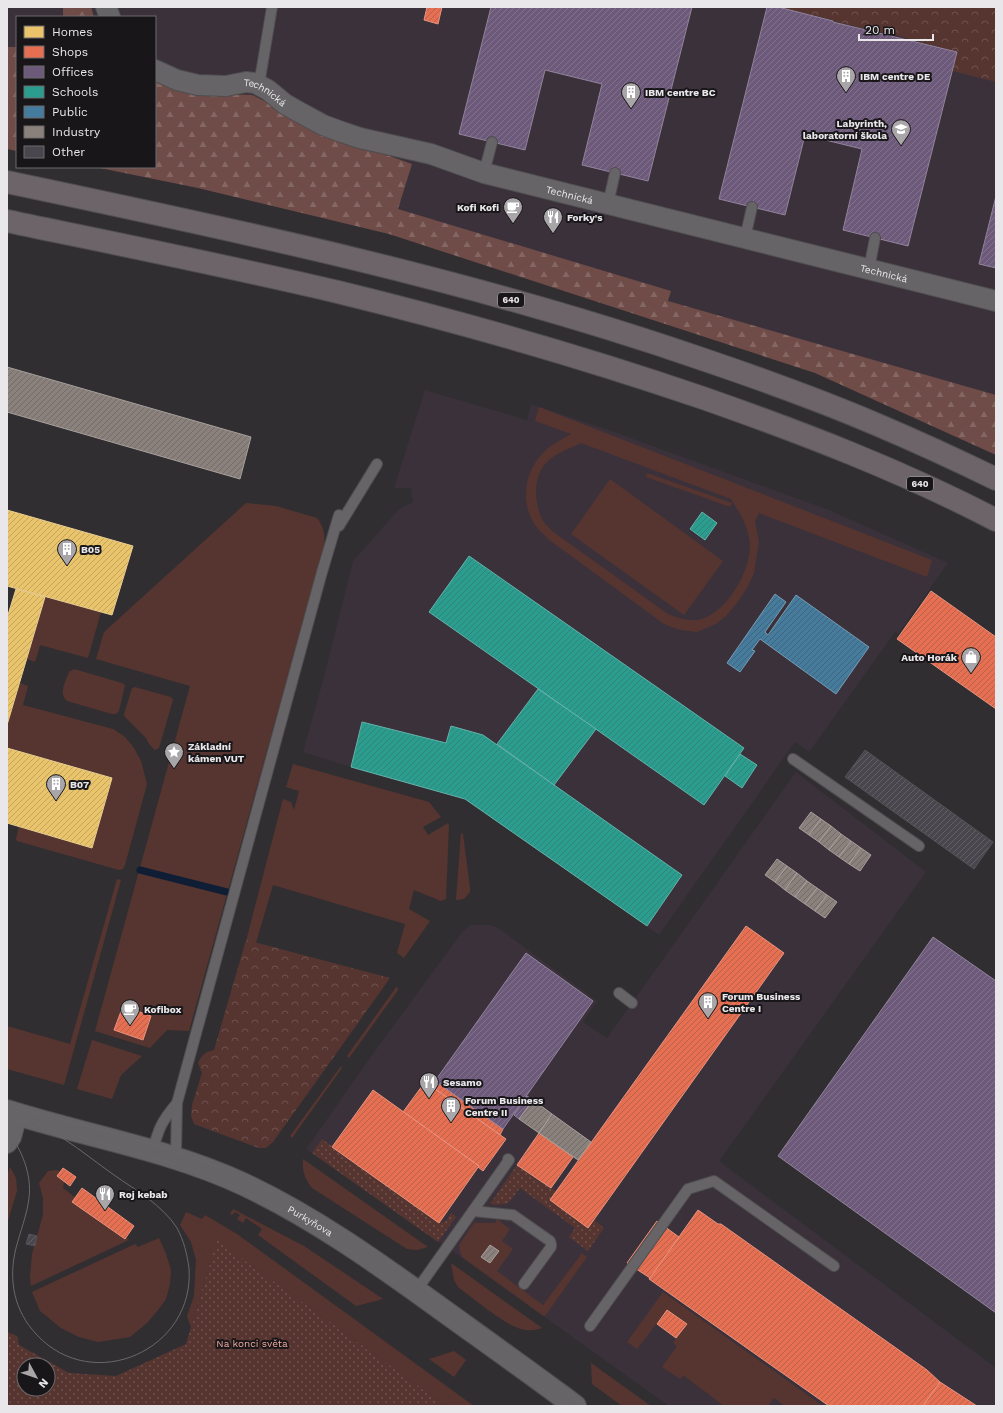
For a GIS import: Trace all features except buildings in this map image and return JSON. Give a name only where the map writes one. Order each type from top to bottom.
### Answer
[{"type":"highway","name":"640","points":[[7,182],[213,225],[419,275],[545,309],[701,358],[787,390],[876,424],[996,479]]},
{"type":"highway","name":"640","points":[[7,221],[202,262],[339,293],[498,334],[588,360],[790,429],[896,473],[994,520]]},
{"type":"street","name":"Technická","points":[[156,70],[177,80],[198,85],[226,86],[246,82],[255,83],[268,90],[284,104],[324,125],[342,132],[443,157],[484,173],[996,301]]},
{"type":"street","name":"Purkyňova","points":[[12,1113],[178,1160],[242,1184],[317,1224],[378,1264],[575,1406]]},
{"type":"street","points":[[7,1143],[11,1137],[12,1113]]},
{"type":"lane","points":[[258,85],[272,7]]},
{"type":"lane","points":[[484,173],[492,142]]},
{"type":"lane","points":[[608,204],[616,173]]},
{"type":"lane","points":[[745,238],[752,207]]},
{"type":"lane","points":[[869,269],[875,238]]},
{"type":"lane","points":[[334,534],[377,464]]},
{"type":"lane","points":[[178,1160],[176,1152],[177,1103],[322,572],[339,515]]},
{"type":"lane","points":[[793,759],[919,846]]},
{"type":"lane","points":[[619,993],[632,1003]]},
{"type":"lane","points":[[152,1152],[156,1135],[163,1120],[177,1103]]},
{"type":"lane","points":[[416,1291],[509,1160],[508,1159]]},
{"type":"lane","points":[[590,1326],[688,1189],[714,1180],[834,1266]]},
{"type":"lane","points":[[473,1211],[513,1215],[550,1241],[551,1247],[524,1284]]},
{"type":"shaded area","points":[[7,7],[996,7],[996,455],[815,373],[389,234],[198,188],[100,168],[156,168],[156,16],[16,16],[16,151],[7,149]]},
{"type":"shaded area","points":[[425,390],[527,420],[531,404],[617,433],[829,510],[948,563],[898,634],[895,632],[809,752],[795,742],[659,935],[465,799],[303,752],[353,561],[399,509],[413,502],[411,488],[394,488]]},
{"type":"shaded area","points":[[796,772],[926,872],[719,1161],[996,1368],[996,1406],[669,1406],[465,1260],[306,1149],[367,1062],[462,932],[471,925],[490,925],[498,928],[597,1001],[583,1022],[607,1038]]},
{"type":"green space","points":[[63,7],[91,7],[94,16],[63,16]]},
{"type":"green space","points":[[778,7],[996,7],[996,82],[953,71],[956,52],[892,34],[891,35]]},
{"type":"green space","points":[[7,47],[16,47],[16,151],[7,149]]},
{"type":"green space","points":[[156,77],[184,93],[252,95],[337,137],[412,164],[398,209],[671,291],[668,301],[996,395],[996,455],[815,373],[389,234],[198,188],[100,168],[156,168]]},
{"type":"green space","points":[[539,407],[932,560],[927,577],[759,513],[755,521],[759,542],[754,573],[747,588],[726,616],[716,624],[697,632],[680,630],[664,624],[548,539],[535,525],[527,506],[526,495],[529,475],[540,457],[547,449],[571,434],[535,421]],"holes":[[[581,443],[731,499],[748,532],[750,544],[746,567],[735,590],[718,610],[698,620],[690,620],[668,614],[552,531],[543,520],[539,512],[536,490],[539,475],[546,463],[558,454]]]},
{"type":"green space","points":[[647,473],[732,503],[730,507],[646,477]]},
{"type":"green space","points":[[610,479],[723,561],[684,615],[571,534]]},
{"type":"green space","points":[[246,503],[276,506],[317,518],[324,531],[324,544],[189,1031],[167,1030],[150,1048],[95,1031],[190,686],[96,659],[104,632]]},
{"type":"green space","points":[[45,597],[101,612],[88,658],[40,645],[35,662],[27,659]]},
{"type":"green space","points":[[74,669],[125,685],[119,711],[116,714],[67,701],[64,698],[63,691],[69,672]]},
{"type":"green space","points":[[20,683],[28,686],[23,705],[113,729],[125,737],[134,748],[141,761],[147,784],[123,869],[119,870],[17,841],[16,839],[19,826],[92,847],[112,778],[7,748],[7,725]]},
{"type":"green space","points":[[135,687],[171,697],[173,700],[159,748],[155,750],[124,714],[132,688]]},
{"type":"green space","points":[[293,764],[429,802],[441,817],[423,827],[428,835],[448,823],[449,824],[446,899],[441,901],[414,890],[409,909],[430,921],[404,958],[397,953],[405,924],[273,885],[256,943],[246,941],[283,799],[291,802],[294,810],[299,791],[286,787]]},
{"type":"green space","points":[[461,833],[463,834],[470,892],[464,899],[456,900]]},
{"type":"green space","points":[[117,879],[121,880],[64,1085],[7,1069],[7,1026],[70,1044]]},
{"type":"green space","points":[[246,940],[390,978],[273,1142],[266,1148],[259,1148],[194,1124],[191,1116],[192,1105],[202,1073],[198,1063],[204,1054],[214,1050]]},
{"type":"green space","points":[[397,986],[398,990],[349,1058],[347,1056]]},
{"type":"green space","points":[[92,1040],[142,1056],[121,1075],[112,1099],[77,1089]]},
{"type":"green space","points":[[341,1066],[342,1068],[292,1138],[290,1136]]},
{"type":"green space","points":[[322,1139],[439,1223],[446,1221],[451,1213],[456,1217],[438,1242],[312,1153]]},
{"type":"green space","points":[[303,1159],[428,1247],[417,1250],[407,1249],[312,1188],[304,1174]]},
{"type":"green space","points":[[517,1165],[556,1191],[550,1200],[588,1227],[594,1220],[604,1228],[588,1251],[569,1237],[575,1228],[520,1188],[506,1204],[490,1204]]},
{"type":"green space","points":[[10,1167],[16,1178],[17,1191],[7,1224],[7,1176]]},
{"type":"green space","points":[[58,1170],[60,1172],[57,1176],[64,1182],[63,1188],[129,1240],[31,1286],[30,1277],[32,1254],[43,1215],[43,1198],[39,1183],[48,1171]]},
{"type":"green space","points":[[233,1209],[304,1246],[383,1299],[356,1306],[258,1235],[262,1229],[246,1218],[243,1223],[237,1219],[240,1215],[235,1212],[232,1215],[230,1214]]},
{"type":"green space","points":[[186,1212],[202,1219],[205,1215],[237,1234],[474,1406],[446,1406],[236,1254],[210,1263],[191,1328],[187,1316],[194,1296],[196,1260],[191,1242],[180,1225]]},
{"type":"green space","points":[[497,1219],[510,1229],[502,1241],[513,1249],[497,1271],[543,1305],[582,1253],[587,1257],[545,1316],[462,1257],[459,1245],[474,1223],[495,1223]]},
{"type":"green space","points":[[159,1238],[171,1270],[170,1284],[166,1299],[147,1323],[130,1337],[98,1342],[79,1337],[61,1328],[40,1311],[32,1292],[135,1244],[138,1247]]},
{"type":"green space","name":"Na konci světa","points":[[217,1240],[446,1406],[7,1406],[7,1332],[17,1336],[19,1345],[40,1357],[16,1357],[16,1397],[56,1397],[56,1366],[69,1373],[116,1376],[186,1344]]},
{"type":"green space","points":[[451,1263],[542,1328],[534,1330],[520,1329],[507,1323],[488,1310],[458,1287],[454,1280]]},
{"type":"green space","points":[[663,1292],[823,1406],[785,1406],[774,1398],[768,1406],[724,1406],[683,1375],[680,1379],[662,1367],[677,1346],[673,1343],[686,1324],[667,1310],[637,1349],[627,1342]]},
{"type":"green space","points":[[454,1351],[466,1360],[454,1377],[429,1359]]},
{"type":"green space","points":[[591,1363],[651,1406],[622,1406],[592,1384]]},
{"type":"waterway","points":[[140,870],[227,892]]},
{"type":"tram line","points":[[7,1106],[64,1139],[157,1205],[177,1228],[182,1238],[189,1268],[186,1297],[176,1322],[158,1341],[136,1355],[111,1362],[85,1361],[60,1353],[37,1335],[29,1326],[18,1305],[13,1283],[16,1248],[29,1198],[29,1180],[21,1154],[7,1131]]},
{"type":"tram line","points":[[15,1107],[189,1156],[236,1174],[280,1196],[344,1232],[385,1259],[587,1406]]},
{"type":"tram line","points":[[7,1116],[28,1122]]},
{"type":"tram line","points":[[53,1129],[182,1166],[244,1191],[272,1205],[334,1241],[376,1269],[565,1406]]},
{"type":"place","name":"IBM centre DE","points":[[846,93]]},
{"type":"place","name":"IBM centre BC","points":[[631,109]]},
{"type":"place","name":"Labyrinth, laboratorní škola","points":[[901,146]]},
{"type":"place","name":"Kofi Kofi","points":[[513,224]]},
{"type":"place","name":"Forky's","points":[[553,234]]},
{"type":"place","name":"B05","points":[[67,566]]},
{"type":"place","name":"Auto Horák","points":[[971,674]]},
{"type":"place","name":"Základní kámen VUT","points":[[174,769]]},
{"type":"place","name":"B07","points":[[56,801]]},
{"type":"place","name":"Forum Business Centre I","points":[[708,1019]]},
{"type":"place","name":"Kofibox","points":[[130,1026]]},
{"type":"place","name":"Sesamo","points":[[429,1099]]},
{"type":"place","name":"Forum Business Centre II","points":[[451,1123]]},
{"type":"place","name":"Roj kebab","points":[[105,1211]]}]
